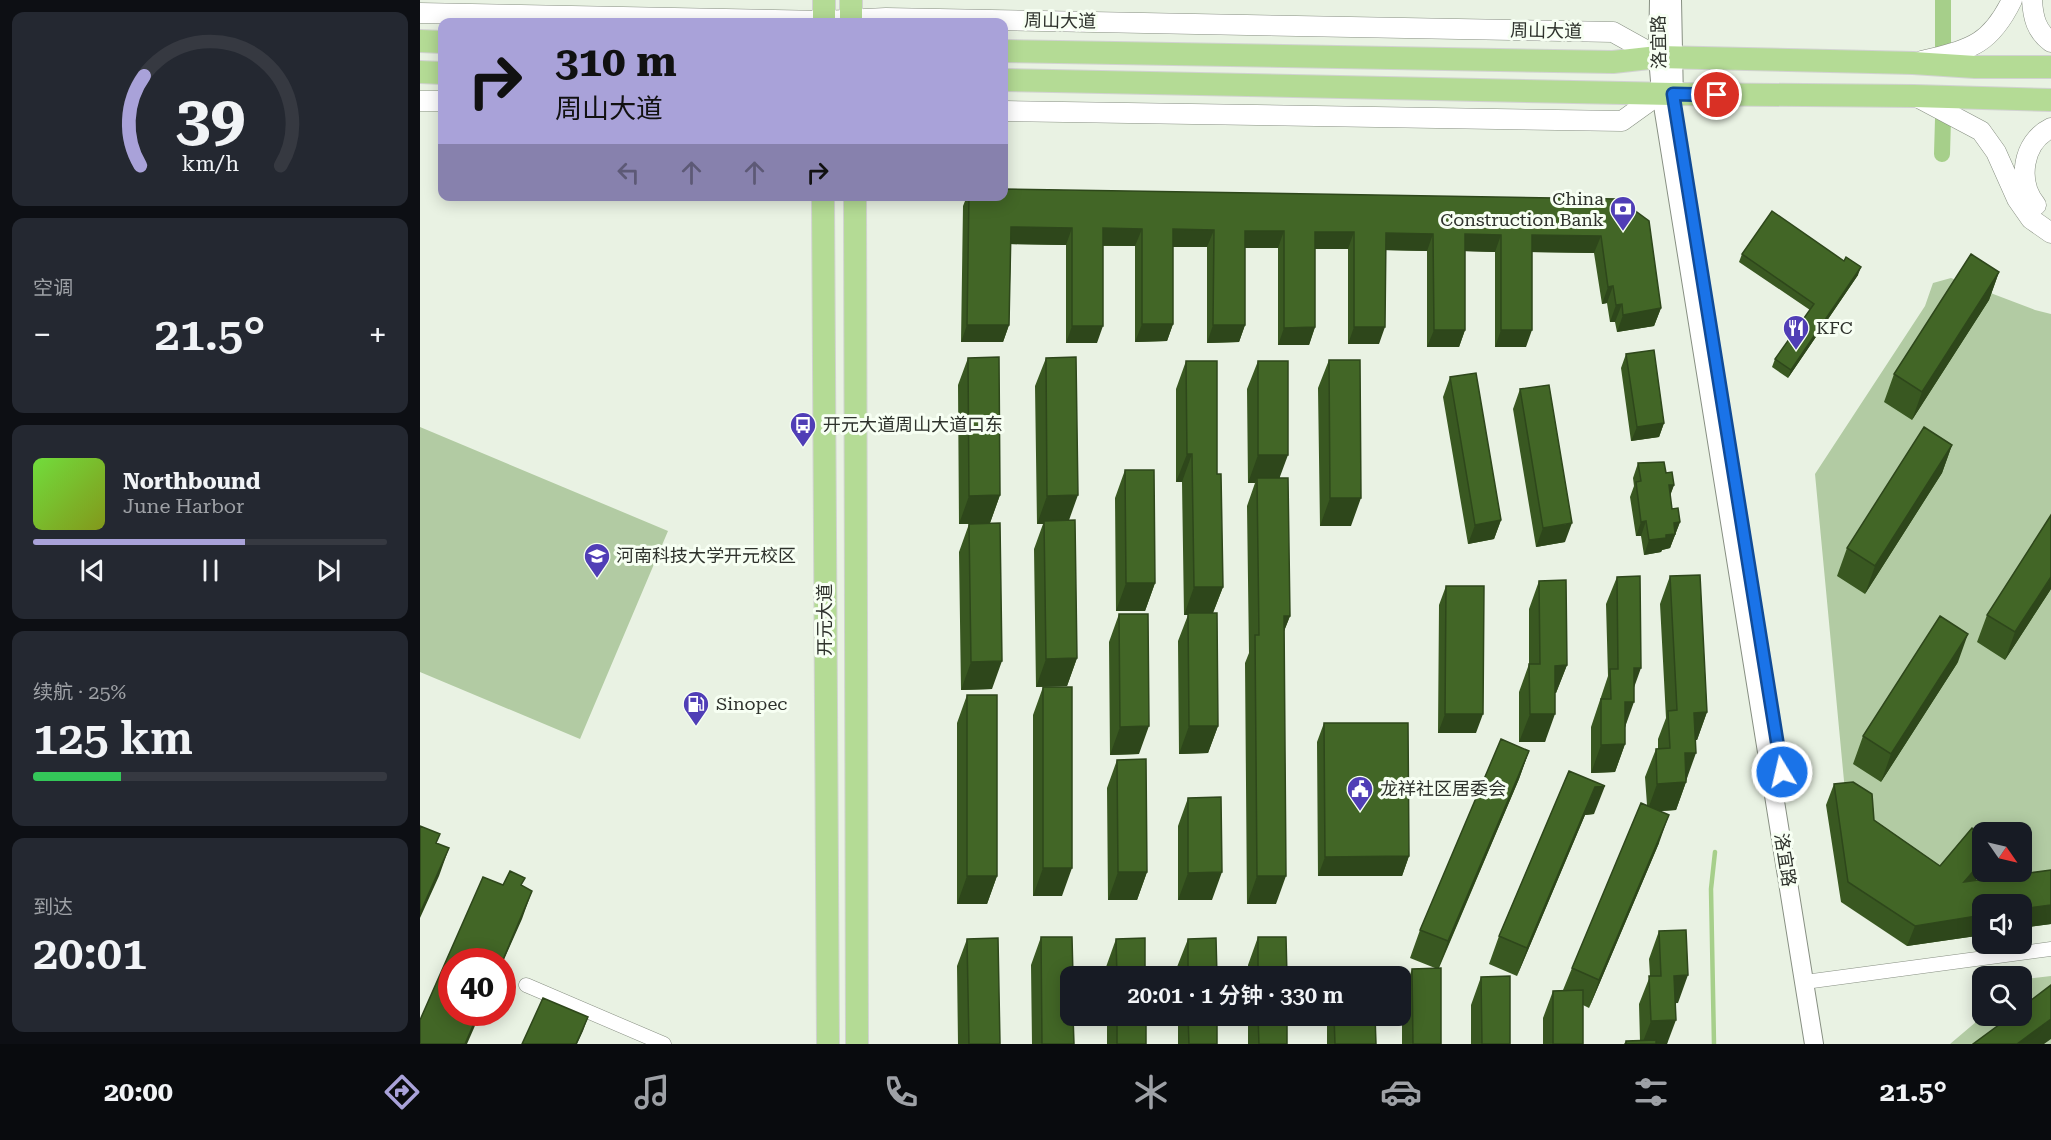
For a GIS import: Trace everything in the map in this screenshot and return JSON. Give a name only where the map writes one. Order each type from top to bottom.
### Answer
[{"type":"main road","points":[[1913,63],[1971,48],[1992,32],[2012,0]]},
{"type":"main road","points":[[2032,0],[2033,20],[2045,38],[2051,42]]},
{"type":"main road","name":"周山大道","points":[[420,13],[608,18]]},
{"type":"main road","name":"周山大道","points":[[765,18],[824,14],[886,18]]},
{"type":"main road","name":"周山大道","points":[[1008,22],[1613,32],[1665,57]]},
{"type":"main road","points":[[420,41],[438,42]]},
{"type":"main road","name":"周山大道","points":[[1008,51],[1613,62],[1665,57],[1913,63],[1975,67],[2051,67]]},
{"type":"main road","points":[[420,72],[438,73]]},
{"type":"main road","points":[[1008,81],[2051,100]]},
{"type":"main road","points":[[1008,111],[1622,121],[1667,94]]},
{"type":"main road","points":[[1914,96],[1981,131],[1996,152],[2021,206],[2031,219],[2051,233]]},
{"type":"main road","points":[[420,101],[438,101]]},
{"type":"main road","points":[[2051,128],[2045,131],[2031,149],[2024,166],[2025,187],[2034,203],[2051,219]]},
{"type":"main road","name":"开元大道","points":[[823,201],[828,1044]]},
{"type":"main road","name":"开元大道","points":[[855,201],[857,1044]]},
{"type":"street","name":"洛宜路","points":[[1659,0],[1667,94],[1810,981],[1826,1044]]},
{"type":"street","name":"洛宜路","points":[[1665,57],[1672,0]]},
{"type":"street","points":[[1810,981],[2051,949]]},
{"type":"street","name":"洛宜路","points":[[1810,981],[1814,1044]]},
{"type":"street","points":[[526,985],[664,1044]]},
{"type":"green space","points":[[1951,278],[2051,314],[2051,887],[2001,894],[1972,894],[1972,898],[1966,899],[1846,802],[1815,474],[1925,306],[1933,283]]},
{"type":"green space","points":[[420,427],[668,531],[580,739],[420,672]]},
{"type":"green space","points":[[2051,976],[2051,1044],[1950,1044],[1972,1025],[2032,1026],[2032,978]]},
{"type":"building","points":[[1008,189],[1619,199],[1649,221],[1661,308],[1623,315],[1622,304],[1616,305],[1613,286],[1608,287],[1601,236],[1532,235],[1532,330],[1501,330],[1501,235],[1465,234],[1465,330],[1434,330],[1433,234],[1386,233],[1385,327],[1354,327],[1354,232],[1315,232],[1315,327],[1284,328],[1284,231],[1245,231],[1245,325],[1213,325],[1214,230],[1173,229],[1173,324],[1142,324],[1142,229],[1103,228],[1103,326],[1072,326],[1072,228],[1011,227],[1009,325],[967,325],[969,201],[1008,201]]},
{"type":"building","points":[[1772,211],[1844,261],[1846,257],[1861,267],[1791,370],[1775,359],[1814,304],[1742,254]]},
{"type":"building","points":[[1971,254],[1999,272],[1922,392],[1894,374]]},
{"type":"building","points":[[1654,350],[1664,423],[1637,427],[1626,354]]},
{"type":"building","points":[[999,357],[1000,495],[969,496],[968,358]]},
{"type":"building","points":[[1076,357],[1078,495],[1047,496],[1046,358]]},
{"type":"building","points":[[1329,360],[1360,360],[1361,498],[1330,498]]},
{"type":"building","points":[[1186,361],[1217,361],[1217,474],[1221,474],[1223,587],[1194,587],[1192,454],[1187,454]]},
{"type":"building","points":[[1258,361],[1288,361],[1288,455],[1258,455]]},
{"type":"building","points":[[1476,373],[1501,520],[1475,525],[1450,377]]},
{"type":"building","points":[[1549,385],[1572,523],[1543,528],[1520,389]]},
{"type":"building","points":[[1924,427],[1952,445],[1875,566],[1847,548]]},
{"type":"building","points":[[1664,462],[1666,473],[1672,472],[1674,485],[1669,485],[1672,509],[1678,508],[1680,522],[1674,523],[1675,534],[1666,535],[1666,538],[1649,540],[1646,521],[1641,522],[1636,482],[1641,481],[1638,463]]},
{"type":"building","points":[[1125,470],[1154,470],[1155,583],[1126,583]]},
{"type":"building","points":[[1257,478],[1288,478],[1290,616],[1284,616],[1286,876],[1257,876],[1255,635],[1259,635]]},
{"type":"building","points":[[2051,515],[2051,577],[2015,632],[1987,615]]},
{"type":"building","points":[[1075,520],[1077,658],[1046,659],[1044,521]]},
{"type":"building","points":[[1000,523],[1002,661],[971,662],[969,524]]},
{"type":"building","points":[[1700,575],[1707,712],[1694,713],[1696,753],[1685,753],[1686,782],[1657,784],[1656,749],[1670,748],[1668,711],[1677,710],[1670,576]]},
{"type":"building","points":[[1640,576],[1641,668],[1634,668],[1634,702],[1625,702],[1625,744],[1601,745],[1601,699],[1611,699],[1610,669],[1618,669],[1617,577]]},
{"type":"building","points":[[1566,580],[1567,665],[1555,666],[1555,714],[1530,714],[1529,664],[1540,664],[1539,581]]},
{"type":"building","points":[[1446,586],[1484,586],[1483,714],[1445,714]]},
{"type":"building","points":[[1188,613],[1217,613],[1218,726],[1189,726]]},
{"type":"building","points":[[1119,614],[1148,614],[1149,726],[1120,727]]},
{"type":"building","points":[[1940,616],[1968,634],[1891,754],[1863,736]]},
{"type":"building","points":[[1043,687],[1072,687],[1072,868],[1043,868]]},
{"type":"building","points":[[967,695],[997,695],[997,876],[967,876]]},
{"type":"building","points":[[1324,723],[1408,723],[1409,856],[1325,857]]},
{"type":"building","points":[[1501,739],[1529,751],[1448,941],[1420,930]]},
{"type":"building","points":[[1146,759],[1147,872],[1118,872],[1117,760]]},
{"type":"building","points":[[1569,771],[1605,786],[1595,787],[1527,948],[1499,936]]},
{"type":"building","points":[[1853,782],[1872,794],[1874,820],[1940,866],[1972,828],[1972,873],[1964,882],[2032,882],[2032,873],[2051,870],[2051,905],[2032,908],[2032,894],[1972,894],[1972,917],[1915,926],[1848,882],[1834,784]]},
{"type":"building","points":[[1221,797],[1222,872],[1188,873],[1188,798]]},
{"type":"building","points":[[1641,803],[1669,815],[1599,980],[1572,968]]},
{"type":"building","points":[[420,826],[440,834],[436,843],[449,848],[420,913]]},
{"type":"building","points":[[510,871],[525,878],[521,885],[532,891],[508,948],[452,948],[483,877],[503,885]]},
{"type":"building","points":[[1686,930],[1688,975],[1674,976],[1676,1020],[1651,1021],[1649,976],[1661,976],[1659,931]]},
{"type":"building","points":[[1041,937],[1072,937],[1073,966],[1060,966],[1060,1026],[1073,1026],[1074,1044],[1042,1044]]},
{"type":"building","points":[[1258,937],[1286,937],[1287,966],[1258,966]]},
{"type":"building","points":[[998,938],[1000,1044],[969,1044],[967,939]]},
{"type":"building","points":[[1145,938],[1145,966],[1117,966],[1116,939]]},
{"type":"building","points":[[1216,938],[1217,966],[1188,966],[1188,939]]},
{"type":"building","points":[[1441,968],[1441,1044],[1413,1044],[1412,969]]},
{"type":"building","points":[[1510,976],[1510,1044],[1482,1044],[1481,977]]},
{"type":"building","points":[[438,979],[438,1026],[473,1026],[465,1044],[420,1044],[420,1020]]},
{"type":"building","points":[[2051,985],[2051,1019],[2017,1044],[1973,1044],[1997,1026],[2032,1026],[2032,999]]},
{"type":"building","points":[[1583,990],[1583,1044],[1553,1044],[1553,991]]},
{"type":"building","points":[[543,998],[588,1017],[576,1044],[522,1044]]},
{"type":"building","points":[[1117,1026],[1146,1026],[1146,1044],[1117,1044]]},
{"type":"building","points":[[1188,1026],[1217,1026],[1217,1044],[1189,1044]]},
{"type":"building","points":[[1258,1026],[1287,1026],[1287,1044],[1259,1044]]},
{"type":"building","points":[[1334,1026],[1375,1026],[1376,1044],[1335,1044]]},
{"type":"building","points":[[1656,1040],[1656,1044],[1626,1044],[1626,1041]]},
{"type":"waterway","points":[[1943,0],[1943,48]]},
{"type":"waterway","points":[[1942,154],[1943,119]]},
{"type":"waterway","points":[[1714,1044],[1711,889],[1715,852]]},
{"type":"place","name":"China Construction Bank","points":[[1623,232]]},
{"type":"place","name":"KFC","points":[[1796,351]]},
{"type":"place","name":"开元大道周山大道口东","points":[[803,448]]},
{"type":"place","name":"河南科技大学开元校区","points":[[597,579]]},
{"type":"place","name":"Sinopec","points":[[696,727]]},
{"type":"place","name":"龙祥社区居委会","points":[[1360,812]]},
{"type":"route","points":[[1717,95],[1673,94],[1782,772]]}]
